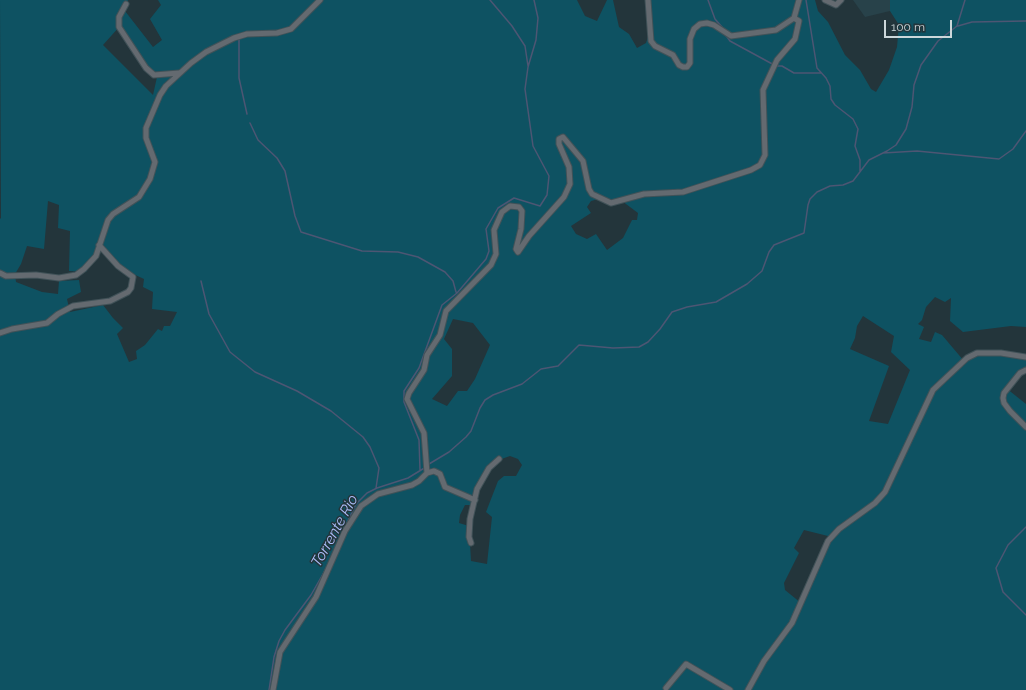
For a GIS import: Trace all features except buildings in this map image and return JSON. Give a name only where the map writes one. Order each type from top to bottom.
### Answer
[{"type":"street","points":[[0,273],[6,276],[36,275],[59,278],[76,275],[92,263],[96,256],[108,220],[113,214],[139,198],[150,179],[154,162],[146,138],[148,120],[160,94],[179,73],[206,52],[234,38],[247,34],[277,33],[291,29],[320,0]]},
{"type":"street","points":[[648,0],[651,41],[655,46],[673,55],[679,65],[683,67],[687,67],[690,63],[690,38],[694,29],[700,24],[707,23],[714,25],[730,36],[755,34],[776,30],[794,18],[799,0]]},
{"type":"street","points":[[825,0],[836,5],[841,0]]},
{"type":"street","points":[[126,4],[119,17],[119,26],[146,68],[154,75],[179,73]]},
{"type":"street","points":[[426,472],[424,464],[426,445],[424,433],[407,400],[409,393],[424,370],[427,355],[440,335],[446,311],[491,264],[496,254],[494,230],[502,212],[510,206],[519,207],[522,211],[521,229],[516,249],[518,252],[529,236],[564,197],[570,184],[569,167],[559,144],[559,139],[563,137],[583,161],[589,189],[592,194],[611,204],[644,194],[683,192],[751,170],[760,165],[765,155],[763,90],[777,60],[795,39],[799,21],[794,18]]},
{"type":"street","points":[[0,333],[12,329],[47,323],[58,314],[73,306],[110,301],[128,292],[131,288],[133,277],[118,266],[99,245]]},
{"type":"street","points":[[748,690],[764,661],[792,623],[828,541],[839,529],[875,503],[885,492],[933,390],[967,358],[977,353],[1001,353],[1026,357]]},
{"type":"street","points":[[1026,370],[1020,373],[1004,393],[1002,398],[1010,411],[1026,427]]},
{"type":"street","points":[[472,543],[469,537],[470,519],[476,489],[488,468],[499,459]]},
{"type":"street","points":[[273,690],[280,652],[316,597],[345,531],[361,506],[378,494],[412,485],[419,481],[426,472],[432,471],[437,472],[445,487],[475,500]]},
{"type":"street","points":[[666,688],[686,664],[730,690]]},
{"type":"shaded area","points":[[0,0],[128,0],[125,11],[153,47],[162,40],[150,19],[161,5],[158,0],[577,0],[585,16],[597,21],[607,0],[613,0],[619,27],[629,34],[637,48],[646,43],[648,37],[645,0],[815,0],[818,11],[828,22],[845,55],[860,70],[871,89],[876,92],[889,70],[897,47],[899,25],[890,11],[890,0],[1026,0],[1026,327],[1011,326],[963,332],[950,321],[951,298],[945,302],[935,297],[926,307],[922,320],[918,324],[924,327],[919,339],[931,342],[935,332],[942,335],[964,361],[985,352],[1026,358],[1026,371],[1006,388],[1026,404],[1026,690],[0,690]],"holes":[[[120,26],[147,72],[157,77],[153,95],[103,45]],[[602,198],[622,201],[638,213],[637,220],[632,220],[623,238],[607,250],[596,234],[587,239],[576,234],[571,226],[591,213],[587,207],[591,201]],[[48,201],[59,205],[58,228],[70,231],[69,271],[86,272],[98,247],[116,266],[144,279],[143,287],[153,292],[152,309],[177,312],[170,326],[164,326],[162,331],[158,329],[145,345],[136,351],[137,359],[129,362],[117,334],[123,328],[103,305],[70,312],[67,299],[81,292],[79,280],[59,281],[58,294],[42,292],[16,282],[15,274],[21,264],[27,246],[44,249]],[[863,316],[894,336],[891,352],[910,370],[888,424],[869,421],[889,366],[850,349],[855,338],[857,326]],[[453,319],[473,323],[490,345],[475,379],[467,391],[458,391],[447,406],[432,399],[452,376],[452,349],[444,339]],[[510,456],[518,459],[522,465],[516,476],[504,476],[498,481],[486,512],[492,517],[487,564],[471,561],[469,526],[459,523],[460,515],[465,505],[472,505],[487,472],[496,461]],[[804,530],[832,537],[801,603],[785,590],[784,583],[799,553],[794,548]]]},
{"type":"shaded area","points":[[853,0],[890,0],[890,11],[865,17]]},
{"type":"waterway","points":[[490,0],[512,26],[525,46],[528,66]]},
{"type":"waterway","points":[[420,470],[419,440],[404,402],[404,391],[419,368],[442,305],[457,293],[486,259],[489,251],[486,229],[498,208],[514,198],[540,206],[547,195],[549,176],[533,146],[525,89],[528,67],[536,40],[538,18],[534,0]]},
{"type":"waterway","points":[[708,0],[715,19],[722,27]]},
{"type":"waterway","points":[[806,0],[817,68],[826,78],[830,86],[831,99],[835,105],[853,119],[858,129],[855,146],[860,160],[860,171]]},
{"type":"waterway","name":"Torrente Rio","points":[[429,464],[449,452],[466,437],[471,431],[480,408],[485,400],[493,395],[522,384],[541,369],[558,366],[579,345],[613,348],[639,347],[648,342],[660,329],[672,312],[687,307],[716,302],[747,284],[762,271],[769,252],[774,245],[804,233],[808,205],[810,199],[817,192],[830,186],[843,185],[853,181],[869,160],[896,145],[906,129],[912,107],[914,85],[921,65],[938,41],[957,26],[965,0]]},
{"type":"waterway","points":[[958,26],[972,22],[1026,21]]},
{"type":"waterway","points":[[725,34],[730,41],[776,66],[782,66],[794,73],[821,73]]},
{"type":"waterway","points":[[239,39],[239,78],[247,114]]},
{"type":"waterway","points":[[250,123],[258,140],[277,158],[285,171],[295,216],[301,232],[362,251],[398,252],[418,257],[445,272],[453,281],[456,292]]},
{"type":"waterway","points":[[883,153],[917,151],[999,159],[1013,149],[1026,131]]},
{"type":"waterway","points":[[201,281],[209,314],[230,352],[255,372],[297,391],[331,411],[363,437],[370,447],[379,468],[376,488]]},
{"type":"waterway","name":"Torrente Rio","points":[[346,525],[356,504],[367,493],[377,488],[408,478],[426,467]]},
{"type":"waterway","points":[[1026,527],[1008,545],[996,568],[1003,592],[1026,615]]},
{"type":"waterway","name":"Torrente Rio","points":[[269,690],[274,657],[279,641],[285,630],[311,595],[327,567]]}]
